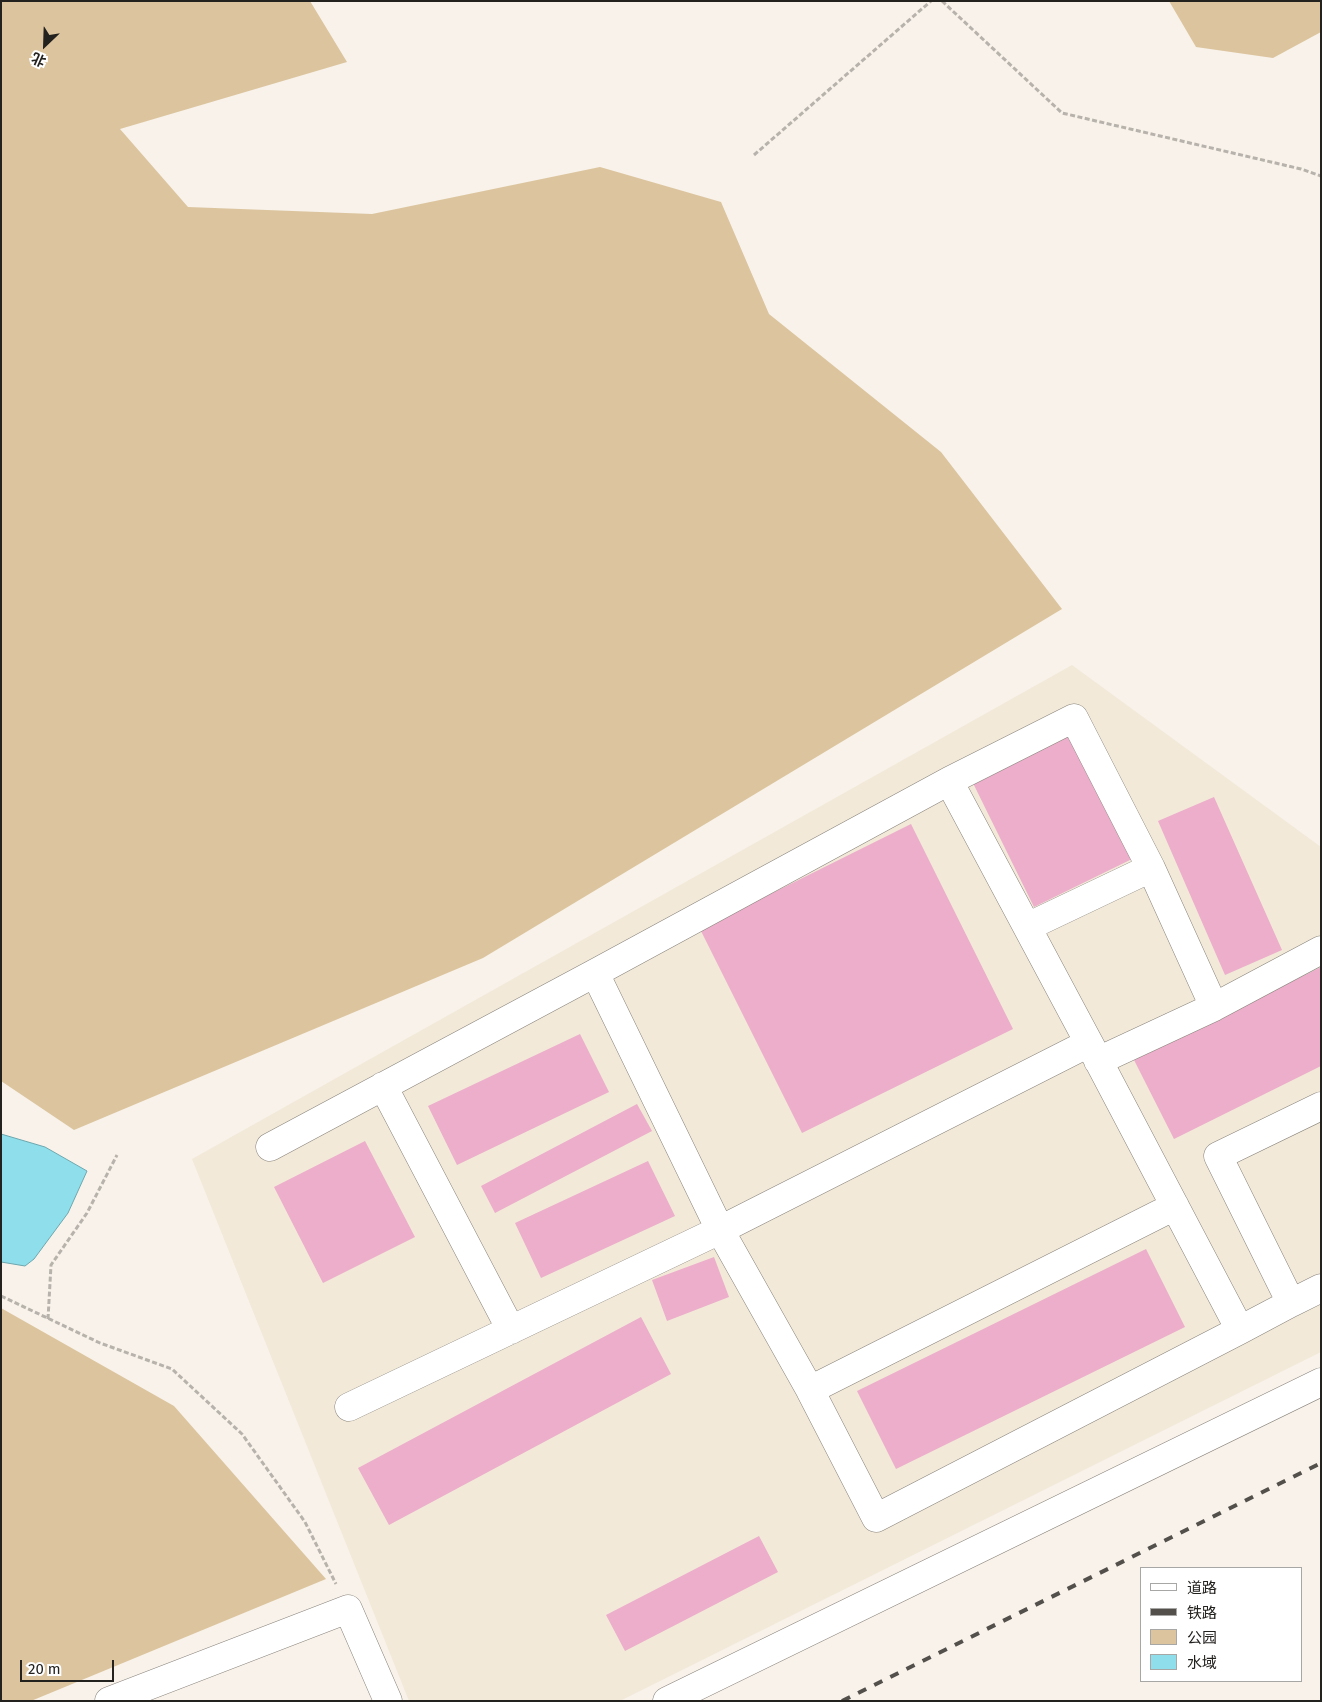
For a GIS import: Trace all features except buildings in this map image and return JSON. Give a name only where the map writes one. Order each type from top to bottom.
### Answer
[{"type":"street","points":[[270,1147],[949,781],[1074,718],[1151,868],[1214,1007]]},
{"type":"street","points":[[949,781],[1240,1330]]},
{"type":"street","points":[[1027,927],[1151,868]]},
{"type":"street","points":[[349,1407],[1094,1052],[1214,1007],[1321,950]]},
{"type":"street","points":[[595,973],[720,1230],[810,1390],[876,1518],[1321,1288]]},
{"type":"street","points":[[383,1086],[510,1330]]},
{"type":"street","points":[[1291,1304],[1218,1156],[1321,1106]]},
{"type":"street","points":[[810,1390],[1175,1206]]},
{"type":"street","points":[[667,1701],[1321,1382]]},
{"type":"street","points":[[109,1701],[348,1609],[388,1701]]},
{"type":"path","points":[[754,155],[931,1]]},
{"type":"path","points":[[942,1],[1062,113],[1301,168],[1321,176]]},
{"type":"path","points":[[48,1319],[51,1265],[87,1213],[117,1155]]},
{"type":"path","points":[[1,1296],[100,1343],[172,1369],[242,1434],[305,1522],[348,1609]]},
{"type":"shaded area","points":[[1072,665],[1321,847],[1321,1352],[620,1701],[409,1701],[192,1159]]},
{"type":"green space","points":[[1,1],[310,1],[347,62],[120,129],[188,207],[372,214],[600,167],[721,202],[769,314],[941,452],[1062,609],[483,958],[74,1130],[1,1081]]},
{"type":"green space","points":[[1169,1],[1321,1],[1321,32],[1273,58],[1196,47]]},
{"type":"green space","points":[[1,1308],[174,1406],[326,1579],[31,1701],[1,1701]]},
{"type":"water","points":[[1,1134],[45,1147],[87,1171],[68,1213],[34,1259],[25,1266],[1,1262]]},
{"type":"railway","points":[[842,1701],[1321,1463]]}]
